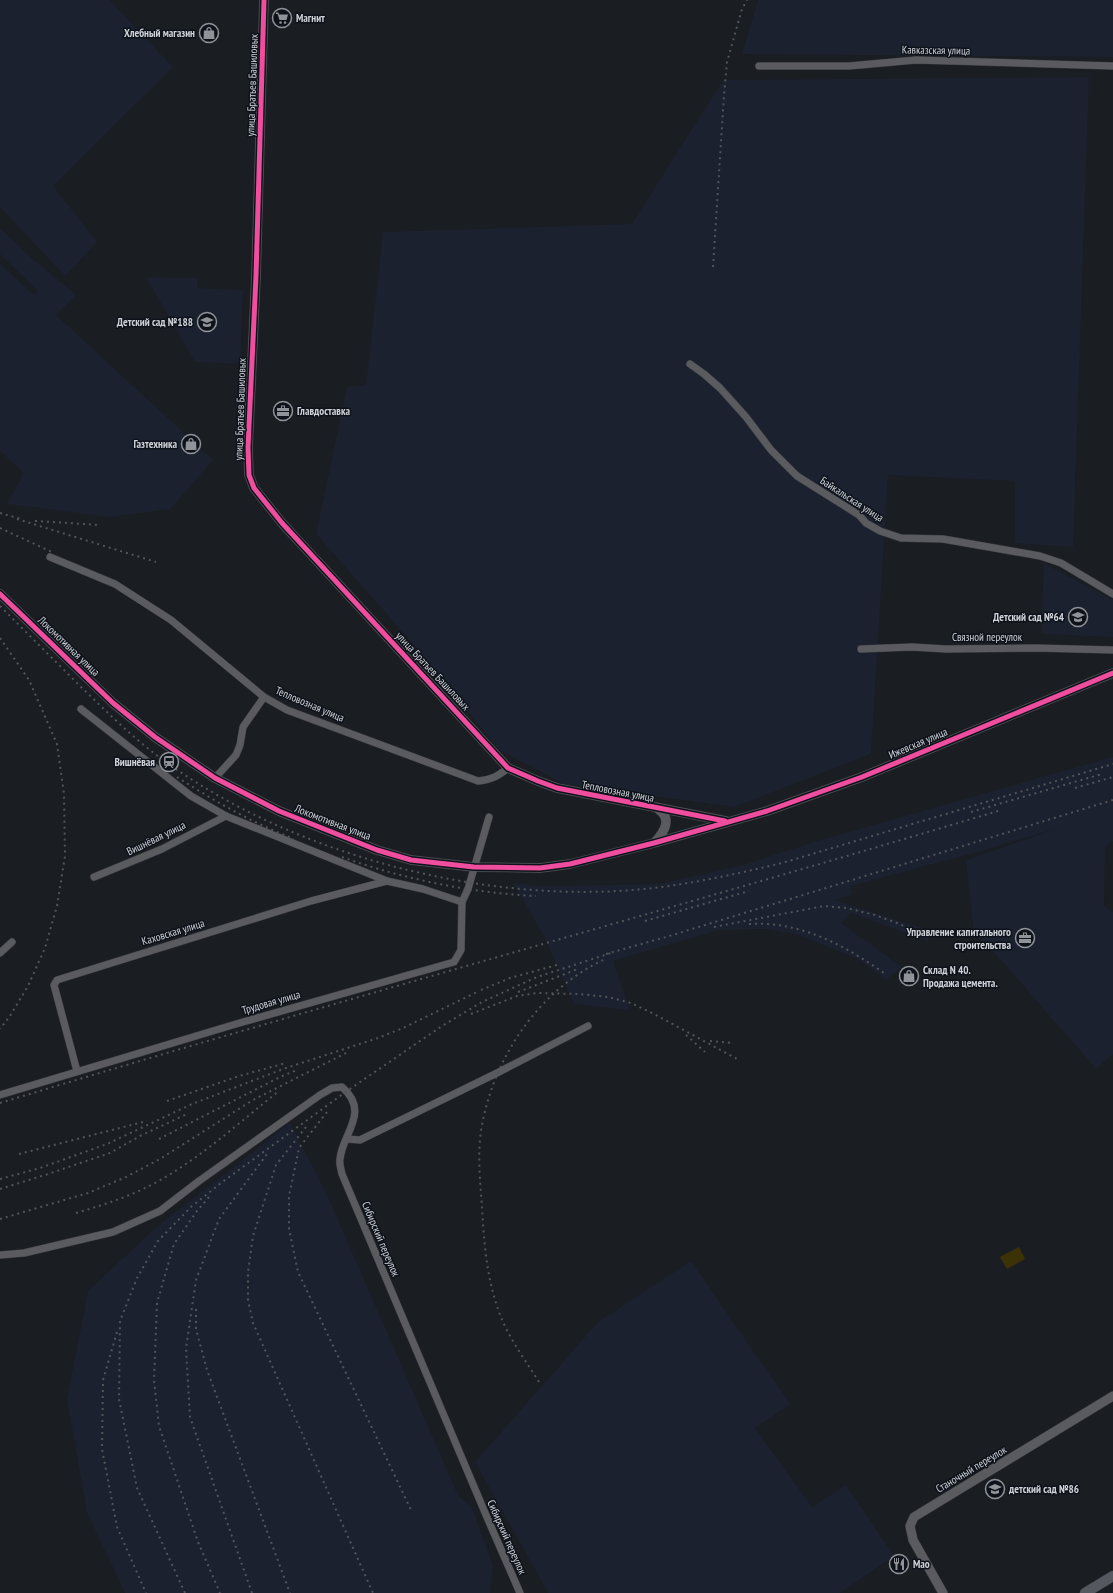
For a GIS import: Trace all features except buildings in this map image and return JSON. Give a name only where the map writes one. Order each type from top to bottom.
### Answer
[{"type":"main road","points":[[1085,1593],[1113,1576]]},
{"type":"street","name":"улица Братьев Башиловых","points":[[264,0],[256,268],[248,448],[249,475],[254,488],[282,523],[508,768]]},
{"type":"street","name":"Кавказская улица","points":[[759,66],[849,66],[916,60],[1113,66]]},
{"type":"street","name":"Байкальская улица","points":[[690,364],[720,388],[746,417],[771,450],[797,476],[859,515],[866,524],[880,531],[901,538],[943,539],[1040,556],[1060,563],[1113,594]]},
{"type":"street","name":"Тепловозная улица","points":[[50,557],[115,584],[171,620],[264,697],[287,710],[478,781],[488,781],[497,777],[508,768],[557,788],[727,822]]},
{"type":"street","name":"Локомотивная улица","points":[[0,594],[113,704],[155,737],[215,778],[279,811],[377,850],[411,860],[474,867],[513,869],[551,868],[604,857],[727,822]]},
{"type":"street","name":"Связной переулок","points":[[861,649],[912,647],[946,649],[1036,648],[1113,650]]},
{"type":"street","name":"Ижевская улица","points":[[727,822],[793,802],[862,778],[1113,673]]},
{"type":"street","points":[[215,778],[236,755],[240,745],[243,727],[264,697]]},
{"type":"street","points":[[81,709],[191,796],[226,816],[386,881],[423,889],[462,902]]},
{"type":"street","points":[[654,843],[662,835],[667,825],[665,815],[658,809]]},
{"type":"street","name":"Вишнёвая улица","points":[[94,877],[162,849],[226,816]]},
{"type":"street","name":"Трудовая улица","points":[[0,1095],[236,1024],[454,962],[460,950],[462,902],[468,889],[489,817]]},
{"type":"street","name":"Каховская улица","points":[[77,1071],[54,985],[57,980],[311,901],[386,881]]},
{"type":"street","points":[[0,953],[12,942]]},
{"type":"street","points":[[347,1139],[360,1140],[497,1073],[588,1026]]},
{"type":"street","name":"Сибирский переулок","points":[[0,1255],[24,1254],[113,1232],[160,1211],[320,1094],[332,1088],[342,1087],[347,1091],[352,1100],[355,1111],[354,1120],[340,1158],[342,1174],[520,1593]]},
{"type":"street","name":"Станочный переулок","points":[[943,1593],[913,1540],[910,1526],[914,1517],[1113,1396]]},
{"type":"shaded area","points":[[0,0],[109,0],[173,67],[53,186],[97,242],[65,276],[0,207]]},
{"type":"shaded area","points":[[758,0],[1113,0],[1113,57],[742,54]]},
{"type":"shaded area","points":[[1089,77],[1073,547],[1015,543],[1015,481],[888,475],[871,754],[734,807],[564,784],[499,750],[407,637],[316,534],[347,387],[366,385],[383,232],[632,224],[723,80]]},
{"type":"shaded area","points":[[0,228],[30,257],[76,295],[56,315],[213,460],[170,509],[110,517],[7,504],[24,473],[0,451],[0,264],[34,295],[38,291],[0,254]]},
{"type":"shaded area","name":"Детский сад №188","points":[[146,277],[197,278],[197,288],[243,290],[240,364],[195,362]]},
{"type":"shaded area","name":"Детский сад №64","points":[[1044,563],[1113,600],[1113,637],[1041,634]]},
{"type":"shaded area","points":[[1113,757],[1113,841],[1105,847],[1104,906],[1113,912],[1113,1054],[1096,1069],[986,943],[974,935],[966,862],[964,861],[1055,829],[974,853],[851,886],[852,895],[834,900],[931,931],[928,941],[851,913],[841,923],[902,967],[886,980],[858,959],[798,935],[766,929],[719,930],[613,961],[630,1010],[574,1004],[544,936],[513,883],[538,886],[659,884],[743,865],[817,841]]},
{"type":"shaded area","points":[[290,1123],[325,1190],[458,1495],[472,1508],[493,1565],[490,1593],[125,1593],[87,1513],[67,1399],[88,1291],[154,1229]]},
{"type":"shaded area","points":[[1019,1247],[1025,1259],[1007,1269],[1000,1257]]},
{"type":"shaded area","points":[[691,1261],[790,1404],[755,1428],[812,1507],[846,1485],[894,1556],[840,1593],[548,1593],[475,1462],[598,1322]]},
{"type":"railway","points":[[713,267],[727,62],[742,9],[747,0]]},
{"type":"railway","points":[[0,513],[21,519]]},
{"type":"railway","points":[[17,519],[156,562]]},
{"type":"railway","points":[[35,521],[101,525]]},
{"type":"railway","points":[[0,528],[54,553]]},
{"type":"railway","points":[[0,606],[81,687],[137,739],[173,767],[221,797],[273,824],[329,846],[386,864],[444,878],[503,887],[561,891],[618,891],[660,887],[721,877],[782,863],[1113,764]]},
{"type":"railway","points":[[0,638],[29,680],[57,744],[64,794],[65,856],[57,906],[45,948],[28,986],[10,1016],[0,1029]]},
{"type":"railway","points":[[971,812],[1102,774]]},
{"type":"railway","points":[[177,777],[234,811],[294,839]]},
{"type":"railway","points":[[1075,788],[1113,777]]},
{"type":"railway","points":[[606,954],[1113,800]]},
{"type":"railway","points":[[0,1103],[998,811]]},
{"type":"railway","points":[[342,857],[389,872],[438,884],[487,892],[536,896]]},
{"type":"railway","points":[[645,921],[749,891]]},
{"type":"railway","points":[[714,927],[824,906],[846,908],[875,915],[925,935]]},
{"type":"railway","points":[[749,924],[786,926],[821,937],[853,953],[884,973]]},
{"type":"railway","points":[[185,1593],[137,1488],[119,1399],[120,1321],[137,1278],[158,1241],[191,1207],[221,1183],[347,1091],[442,1026],[482,1002],[537,977],[611,953]]},
{"type":"railway","points":[[539,1382],[509,1334],[492,1291],[484,1235],[479,1166],[480,1135],[488,1099],[497,1074],[509,1050],[523,1028],[540,1007],[559,989],[580,973],[603,960]]},
{"type":"railway","points":[[481,990],[510,978],[557,965]]},
{"type":"railway","points":[[518,992],[578,969]]},
{"type":"railway","points":[[0,1179],[40,1168],[107,1144],[192,1104],[283,1069],[378,1038],[403,1028],[477,992]]},
{"type":"railway","points":[[471,1014],[517,996],[537,993],[579,994],[608,997],[631,1003],[654,1014],[739,1060]]},
{"type":"railway","points":[[686,1035],[705,1052]]},
{"type":"railway","points":[[710,1041],[734,1043]]},
{"type":"railway","points":[[0,1219],[88,1193],[126,1177],[160,1159],[253,1100],[346,1053]]},
{"type":"railway","points":[[167,1101],[239,1076],[286,1063]]},
{"type":"railway","points":[[159,1139],[280,1077],[297,1070]]},
{"type":"railway","points":[[76,1213],[109,1203],[131,1194],[152,1185],[178,1170],[207,1149],[279,1091]]},
{"type":"railway","points":[[327,1112],[299,1148],[289,1196],[289,1229],[298,1272],[412,1512]]},
{"type":"railway","points":[[0,1189],[110,1153],[140,1136],[187,1114]]},
{"type":"railway","points":[[19,1154],[147,1121]]},
{"type":"railway","points":[[306,1127],[276,1165],[253,1236],[248,1272],[248,1300],[253,1323],[373,1593]]},
{"type":"railway","points":[[252,1593],[190,1417],[186,1348],[196,1280],[219,1219],[267,1154]]},
{"type":"railway","points":[[209,1197],[197,1211],[174,1244],[157,1303],[154,1380],[159,1426],[198,1542],[220,1593]]},
{"type":"railway","points":[[196,1309],[196,1329],[207,1370],[290,1593]]},
{"type":"railway","points":[[117,1332],[103,1380],[102,1449],[117,1527],[146,1593]]},
{"type":"cycle path","points":[[264,0],[256,276],[248,448],[249,475],[254,488],[282,523],[508,768],[557,788],[725,821]]},
{"type":"cycle path","points":[[0,594],[113,703],[155,737],[215,778],[279,811],[377,850],[411,860],[474,867],[540,868],[570,864],[654,843],[767,811],[862,777],[1113,673]]},
{"type":"place","name":"Магнит","points":[[282,18]]},
{"type":"place","name":"Хлебный магазин","points":[[209,33]]},
{"type":"place","name":"Детский сад №188","points":[[207,322]]},
{"type":"place","name":"Главдоставка","points":[[283,411]]},
{"type":"place","name":"Газтехника","points":[[191,444]]},
{"type":"place","name":"Детский сад №64","points":[[1078,617]]},
{"type":"place","name":"Вишнёвая","points":[[169,762]]},
{"type":"place","name":"Управление капитального строительства","points":[[1025,938]]},
{"type":"place","name":"Склад N 40. Продажа цемента.","points":[[909,976]]},
{"type":"place","name":"детский сад №86","points":[[995,1489]]},
{"type":"place","name":"Мао","points":[[899,1564]]}]
